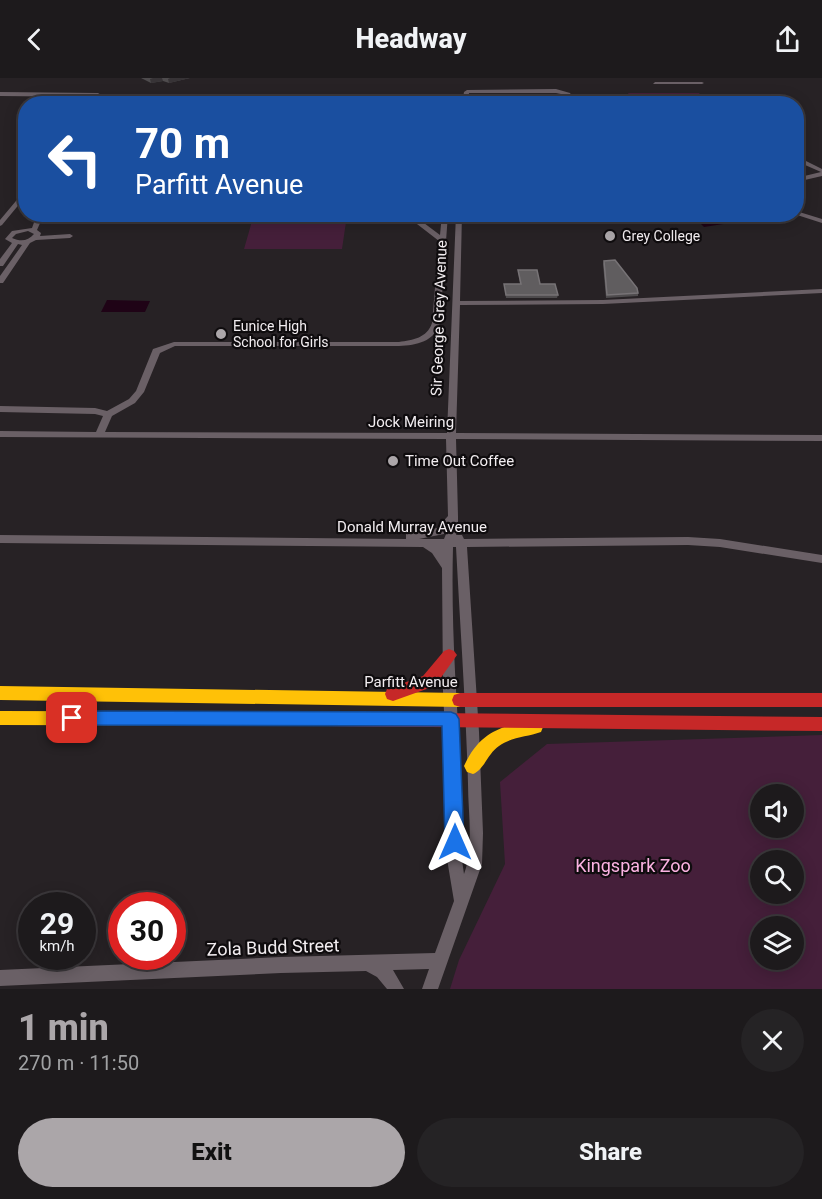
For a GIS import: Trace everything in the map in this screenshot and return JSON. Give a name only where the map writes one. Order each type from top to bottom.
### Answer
[{"type":"highway","points":[[380,698],[429,681],[449,655]]},
{"type":"highway","name":"Parfitt Avenue","points":[[0,693],[450,699],[822,700]]},
{"type":"highway","points":[[728,699],[755,716],[822,719]]},
{"type":"highway","points":[[0,707],[46,707],[72,718]]},
{"type":"highway","points":[[0,718],[472,719],[822,724]]},
{"type":"highway","points":[[473,766],[478,753],[487,741],[505,733],[564,720]]},
{"type":"street","points":[[655,83],[702,83]]},
{"type":"street","points":[[466,96],[466,93],[476,91],[556,91],[569,96]]},
{"type":"street","points":[[0,94],[97,96]]},
{"type":"street","points":[[804,163],[822,173]]},
{"type":"street","points":[[804,178],[822,173]]},
{"type":"street","points":[[0,224],[18,204]]},
{"type":"street","points":[[804,215],[822,221]]},
{"type":"street","points":[[34,222],[26,229],[8,236],[10,241],[16,242],[34,236],[70,236]]},
{"type":"street","points":[[0,281],[34,236],[38,222]]},
{"type":"street","points":[[418,222],[443,240]]},
{"type":"street","points":[[99,435],[108,414],[132,401],[140,392],[156,351],[164,346],[174,344],[399,344],[417,342],[427,337],[435,329],[436,323],[444,222]]},
{"type":"street","name":"Sir George Grey Avenue","points":[[430,989],[475,864],[471,699],[453,530],[451,438],[458,303],[459,222]]},
{"type":"street","points":[[26,229],[34,236]]},
{"type":"street","points":[[0,264],[16,242]]},
{"type":"street","points":[[458,303],[575,303],[822,291]]},
{"type":"street","points":[[0,409],[94,411],[108,414]]},
{"type":"street","name":"Jock Meiring","points":[[0,434],[451,438],[822,438]]},
{"type":"street","points":[[380,542],[440,531],[453,516]]},
{"type":"street","name":"Donald Murray Avenue","points":[[0,539],[720,543],[822,559]]},
{"type":"street","points":[[425,543],[436,550],[447,568]]},
{"type":"street","name":"Sir George Grey Avenue","points":[[454,543],[447,568],[454,771],[454,859],[461,899]]},
{"type":"street","name":"Zola Budd Street","points":[[0,978],[440,961]]},
{"type":"street","points":[[367,964],[383,972],[396,989]]},
{"type":"green space","points":[[628,93],[699,93],[701,96],[630,96]]},
{"type":"green space","points":[[252,222],[346,222],[342,249],[244,249]]},
{"type":"green space","name":"Kingspark Zoo","points":[[822,735],[822,989],[450,989],[459,960],[505,864],[500,782],[547,744]]},
{"type":"shaded area","points":[[699,222],[736,222],[704,227]]},
{"type":"shaded area","points":[[107,300],[150,301],[145,312],[101,312]]},
{"type":"building","points":[[615,260],[637,288],[638,293],[607,295],[604,261]]},
{"type":"building","points":[[518,270],[537,270],[540,284],[555,284],[558,295],[506,295],[504,284],[521,284]]},
{"type":"traffic: slow","points":[[0,693],[460,700]]},
{"type":"traffic: slow","points":[[0,718],[325,719]]},
{"type":"traffic: slow","points":[[473,766],[484,748],[498,737],[535,727]]},
{"type":"traffic: jam","points":[[393,694],[429,681],[449,655]]},
{"type":"traffic: jam","points":[[460,700],[822,700]]},
{"type":"traffic: jam","points":[[325,719],[822,724]]},
{"type":"place","name":"Grey College","points":[[610,236]]},
{"type":"place","name":"Eunice High School for Girls","points":[[221,334]]},
{"type":"place","name":"Time Out Coffee","points":[[393,461]]},
{"type":"route","points":[[72,718],[451,719],[455,842]]}]
